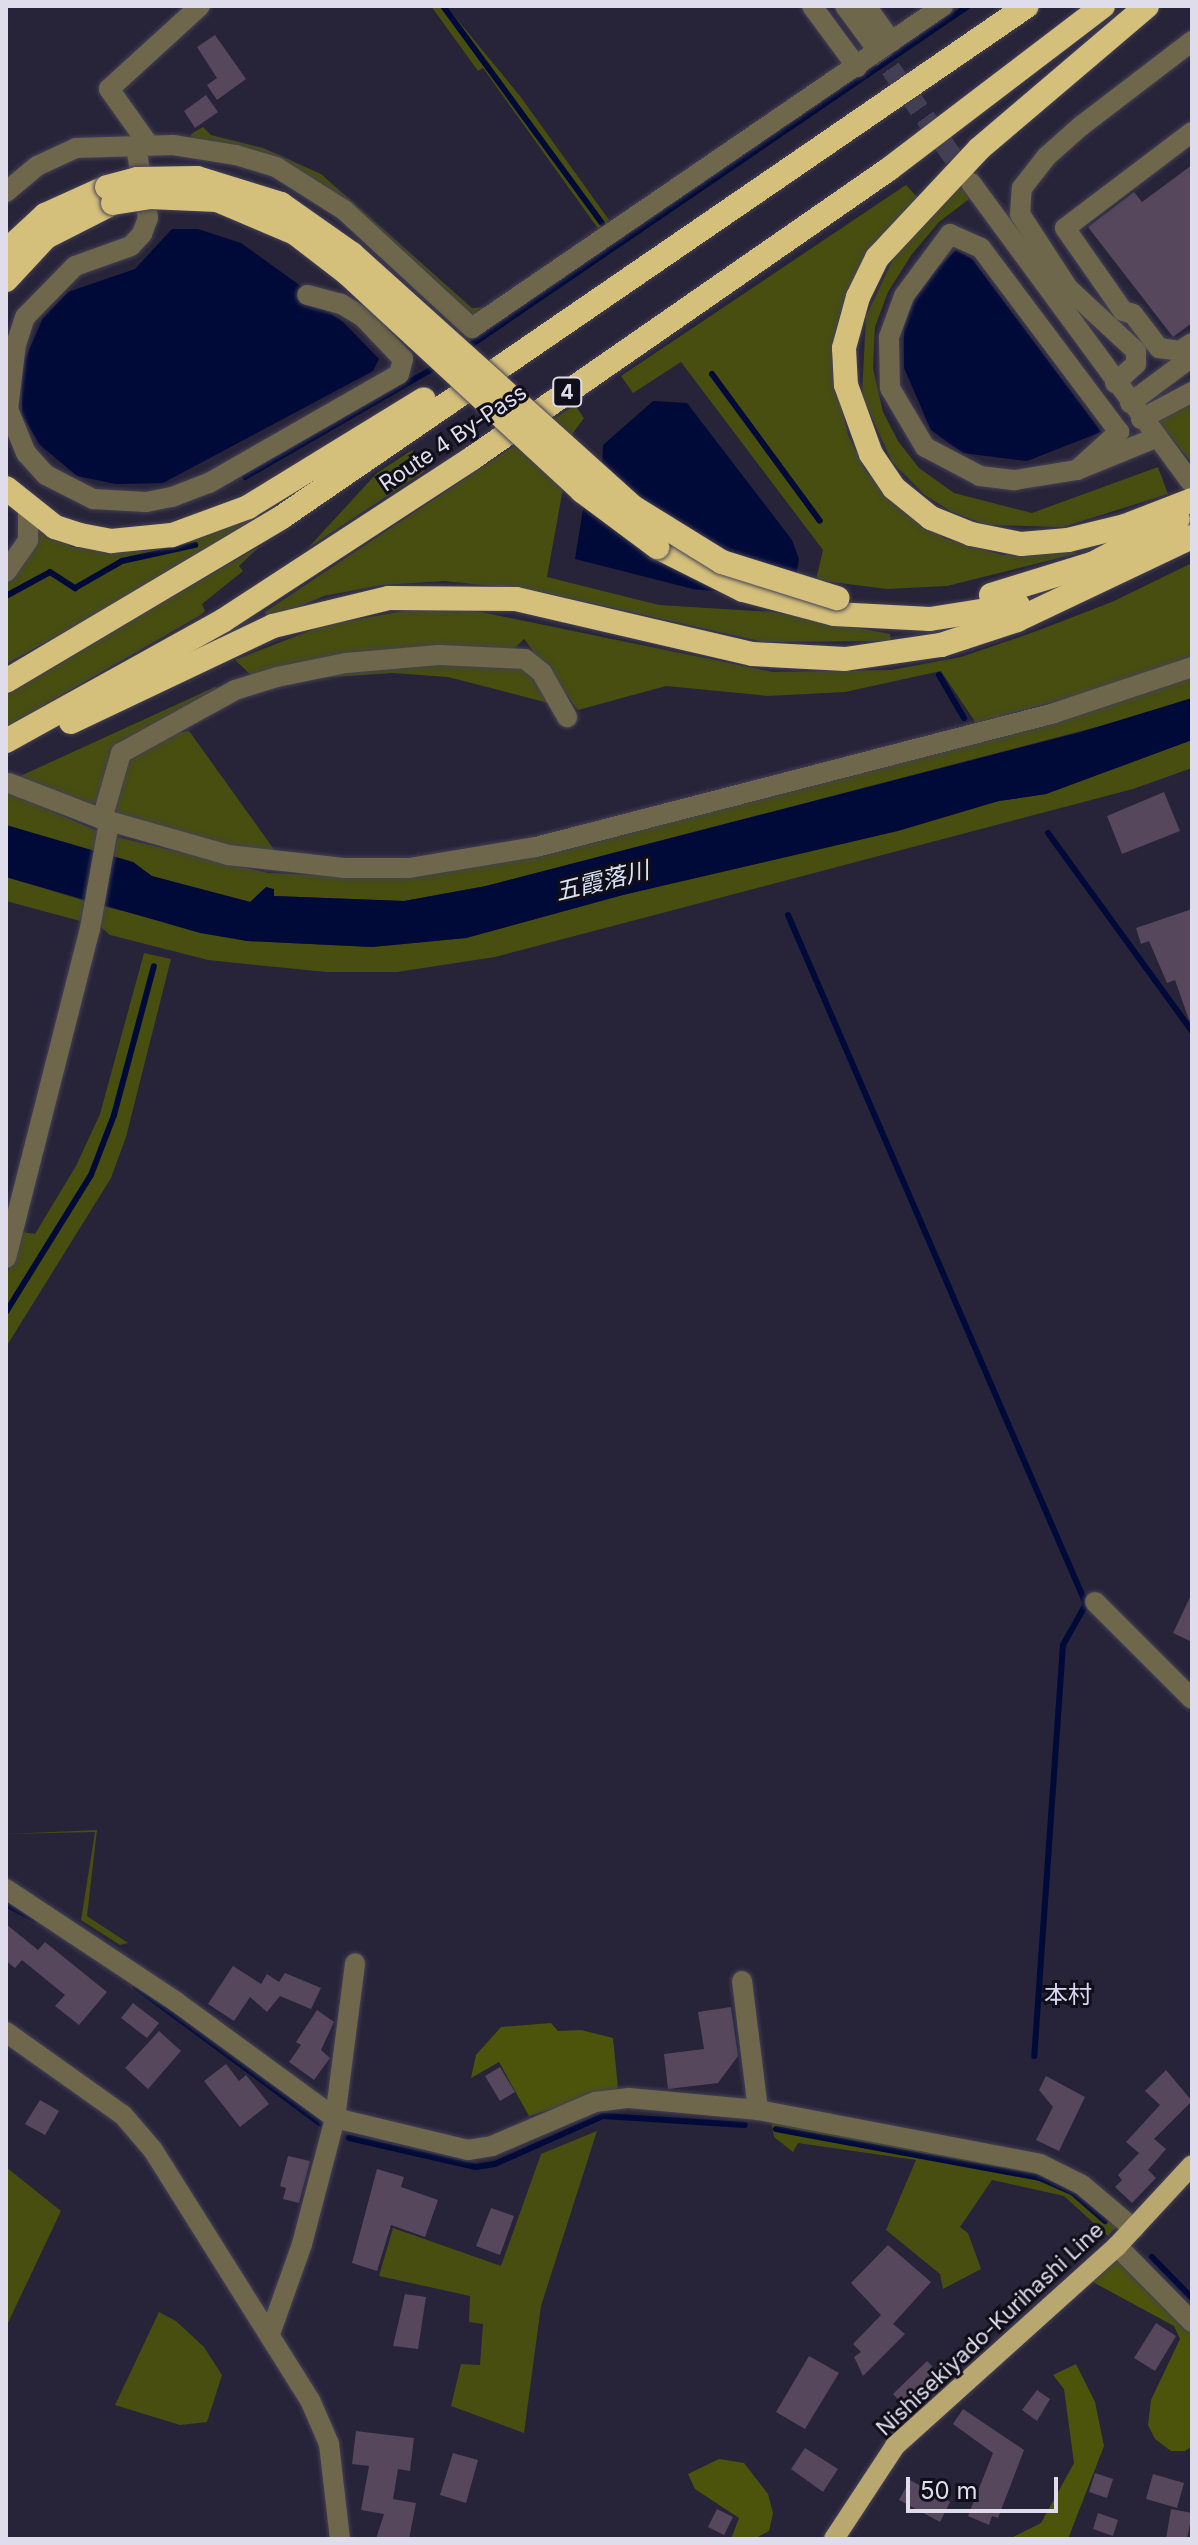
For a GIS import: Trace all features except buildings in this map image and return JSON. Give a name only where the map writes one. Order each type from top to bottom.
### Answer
[{"type":"highway","name":"Route 4 By-Pass","points":[[6,681],[282,517],[1027,6]]},
{"type":"highway","name":"Route 4 By-Pass","points":[[6,741],[224,620],[471,459],[889,169],[1103,6]]},
{"type":"highway","points":[[1147,6],[979,149],[877,258],[858,297],[844,348],[846,385],[871,454],[894,488],[931,518],[971,534],[1021,544],[1068,540],[1125,526],[1191,490]]},
{"type":"highway","points":[[6,280],[46,237],[137,179],[197,178],[281,204],[352,254],[594,476],[645,516],[722,562],[836,606],[930,619],[989,612],[1087,588]]},
{"type":"highway","points":[[6,251],[45,215],[110,195]]},
{"type":"highway","points":[[6,488],[28,510],[80,535],[143,540],[248,507],[404,413],[656,242],[744,199]]},
{"type":"highway","points":[[836,606],[905,605],[1026,588],[1116,554],[1192,511]]},
{"type":"highway","points":[[6,749],[128,698],[273,626],[389,598],[516,599],[752,654],[845,659],[941,645],[1017,620],[1192,537]]},
{"type":"main road","name":"Nishisekiyado-Kurihashi Line","points":[[834,2539],[895,2446],[1117,2246],[1192,2165]]},
{"type":"street","points":[[200,6],[109,89],[143,146],[148,218],[142,234],[131,246],[75,266],[25,317],[16,344],[8,409],[26,453],[46,475],[93,499],[146,502],[172,497],[209,483],[399,374],[403,359],[354,309],[307,295]]},
{"type":"street","points":[[812,6],[857,67]]},
{"type":"street","points":[[845,6],[882,43]]},
{"type":"street","points":[[866,6],[882,43]]},
{"type":"street","points":[[6,192],[37,166],[66,151],[143,146],[210,149],[276,167],[344,210],[472,328],[857,67],[882,43],[943,6]]},
{"type":"street","points":[[1115,383],[1136,364],[1136,351],[1068,288],[1020,214],[1022,188],[1046,157],[1081,126],[1192,41]]},
{"type":"street","points":[[1192,132],[1065,228],[1123,311],[1133,314],[1159,348],[1180,351],[1192,343]]},
{"type":"street","points":[[971,183],[1191,490]]},
{"type":"street","points":[[1077,470],[1119,432],[981,248],[950,234],[904,296],[889,337],[890,388],[906,420],[925,447],[980,476],[1015,480],[1077,470],[1155,438]]},
{"type":"street","points":[[1136,411],[1192,357]]},
{"type":"street","points":[[1136,411],[1192,392]]},
{"type":"street","points":[[6,572],[22,556],[28,540],[28,510]]},
{"type":"street","points":[[6,1258],[92,918],[105,828],[121,753],[235,690],[277,677],[346,663],[439,655],[525,659],[542,673],[567,717]]},
{"type":"street","points":[[9,783],[105,828],[228,855],[343,868],[459,862],[523,850],[1051,714],[1192,667]]},
{"type":"street","points":[[1095,1602],[1192,1699]]},
{"type":"street","points":[[6,1889],[175,2001],[335,2118],[468,2150],[492,2146],[595,2102],[629,2098],[758,2110],[1040,2164],[1082,2185],[1134,2229]]},
{"type":"street","points":[[270,2334],[302,2244],[335,2118],[355,1963]]},
{"type":"street","points":[[742,1981],[758,2110]]},
{"type":"street","points":[[6,2032],[123,2115],[153,2150],[310,2400],[329,2444],[340,2539]]},
{"type":"street","points":[[1117,2246],[1192,2322]]},
{"type":"green space","points":[[431,6],[446,6],[520,96],[612,224],[482,315],[474,317],[320,185],[277,163],[192,141],[191,134],[203,127],[211,135],[263,148],[321,174],[472,308],[490,307],[599,230],[483,68],[478,71]]},
{"type":"green space","points":[[906,185],[917,197],[864,258],[840,314],[832,361],[848,435],[866,471],[893,501],[944,538],[1002,555],[1076,550],[1075,554],[947,586],[887,589],[816,580],[823,550],[681,362],[633,393],[621,376]]},
{"type":"green space","points":[[961,185],[969,199],[939,222],[912,254],[888,292],[875,327],[873,368],[883,412],[898,441],[919,468],[954,493],[1032,513],[1158,467],[1168,494],[1063,527],[987,525],[952,512],[925,495],[892,462],[862,395],[866,316],[897,251]]},
{"type":"green space","points":[[1192,399],[1192,463],[1159,423],[1161,415]]},
{"type":"green space","points":[[575,405],[584,418],[573,433],[547,577],[659,605],[773,612],[890,634],[891,641],[764,642],[537,591],[445,581],[382,585],[324,596],[268,620],[265,612]]},
{"type":"green space","points":[[412,450],[425,471],[308,548],[377,473]]},
{"type":"green space","points":[[274,501],[276,505],[123,600],[6,664],[6,581],[28,558],[36,527],[73,547],[148,551],[180,544]]},
{"type":"green space","points":[[260,546],[239,566],[243,571],[202,604],[205,611],[199,616],[6,727],[6,693]]},
{"type":"green space","points":[[1192,563],[1192,656],[1104,688],[976,723],[941,671],[845,692],[768,696],[666,686],[578,710],[524,639],[515,648],[373,651],[253,677],[235,660],[325,625],[404,611],[466,609],[773,672],[891,670],[961,657],[1034,632],[1112,602]]},
{"type":"green space","points":[[436,660],[523,666],[556,705],[448,677],[392,673],[318,678],[379,664]]},
{"type":"green space","points":[[1192,676],[1192,698],[1135,717],[486,886],[404,901],[274,896],[274,889],[251,902],[151,876],[133,862],[111,856],[116,837],[268,873],[389,878]]},
{"type":"green space","points":[[215,687],[221,688],[111,756],[100,799],[92,804],[16,778]]},
{"type":"green space","points":[[189,731],[278,855],[219,846],[116,814],[114,802],[122,763],[169,734]]},
{"type":"green space","points":[[1192,740],[1192,768],[1133,789],[495,957],[397,972],[326,972],[208,960],[110,935],[101,927],[102,906],[247,941],[372,947],[466,938],[623,895],[999,801],[1046,794]]},
{"type":"green space","points":[[6,791],[97,831],[97,855],[6,825]]},
{"type":"green space","points":[[6,877],[89,902],[84,922],[6,901]]},
{"type":"green space","points":[[144,953],[171,959],[126,1137],[111,1178],[6,1347],[6,1277],[22,1232],[35,1234],[76,1166],[100,1114]]},
{"type":"green space","points":[[97,1830],[87,1916],[128,1943],[120,1945],[81,1920],[95,1832],[6,1834]]},
{"type":"green space","points":[[551,2023],[558,2031],[581,2030],[613,2038],[618,2088],[529,2116],[499,2062],[471,2078],[476,2055],[501,2027]]},
{"type":"green space","points":[[771,2119],[1020,2166],[1068,2183],[1119,2224],[1108,2236],[1064,2196],[992,2180],[960,2227],[968,2233],[981,2269],[943,2289],[940,2274],[886,2230],[916,2160],[798,2143],[793,2152],[774,2137]]},
{"type":"green space","points":[[597,2131],[541,2306],[524,2433],[451,2406],[461,2364],[480,2365],[483,2324],[469,2322],[470,2296],[379,2276],[393,2228],[501,2266],[541,2154]]},
{"type":"green space","points":[[6,2167],[61,2211],[6,2327]]},
{"type":"green space","points":[[1116,2259],[1192,2334],[1192,2446],[1185,2451],[1171,2451],[1155,2439],[1148,2425],[1151,2400],[1180,2339],[1174,2326],[1091,2281]]},
{"type":"green space","points":[[159,2312],[176,2321],[204,2347],[222,2375],[207,2422],[180,2425],[115,2405]]},
{"type":"green space","points":[[1076,2364],[1095,2402],[1104,2446],[1068,2539],[1009,2539],[1041,2523],[1074,2463],[1064,2389],[1053,2375]]},
{"type":"green space","points":[[719,2459],[744,2463],[768,2494],[773,2513],[769,2531],[754,2539],[731,2539],[739,2518],[695,2489],[688,2474]]},
{"type":"water","points":[[172,229],[198,229],[241,243],[309,292],[306,297],[343,322],[379,359],[373,371],[163,483],[116,484],[77,476],[40,445],[22,415],[22,366],[43,318],[68,292],[135,269]]},
{"type":"water","points":[[956,250],[972,259],[1101,432],[1027,461],[963,453],[931,430],[904,368],[904,327],[920,286]]},
{"type":"water","points":[[653,401],[687,403],[792,540],[799,559],[792,599],[693,589],[575,559],[588,478],[602,472],[603,445]]},
{"type":"water","name":"五霞落川","points":[[1192,698],[1192,740],[1046,794],[999,801],[898,831],[623,895],[466,938],[372,947],[247,941],[200,933],[6,877],[6,825],[133,862],[152,876],[250,902],[266,887],[274,889],[274,896],[404,901],[486,886],[1081,732]]},
{"type":"waterway","points":[[443,6],[602,223]]},
{"type":"waterway","points":[[465,349],[968,6]]},
{"type":"waterway","points":[[245,477],[439,365]]},
{"type":"waterway","points":[[712,374],[820,521]]},
{"type":"waterway","points":[[6,596],[50,572],[75,588],[122,561],[195,545]]},
{"type":"waterway","points":[[939,675],[964,718]]},
{"type":"waterway","points":[[1048,833],[1192,1031]]},
{"type":"waterway","points":[[788,915],[1086,1604],[1063,1645],[1034,2056]]},
{"type":"waterway","points":[[6,1312],[91,1175],[114,1115],[154,966]]},
{"type":"waterway","points":[[6,1904],[34,1919]]},
{"type":"waterway","points":[[136,1987],[320,2123]]},
{"type":"waterway","points":[[349,2138],[476,2167],[495,2164],[603,2116],[745,2125]]},
{"type":"waterway","points":[[776,2129],[1040,2178],[1072,2192],[1105,2221]]},
{"type":"waterway","points":[[1152,2257],[1192,2298]]},
{"type":"tunnel","points":[[873,44],[970,181]]},
{"type":"district","name":"本村","points":[[1068,1995]]}]
